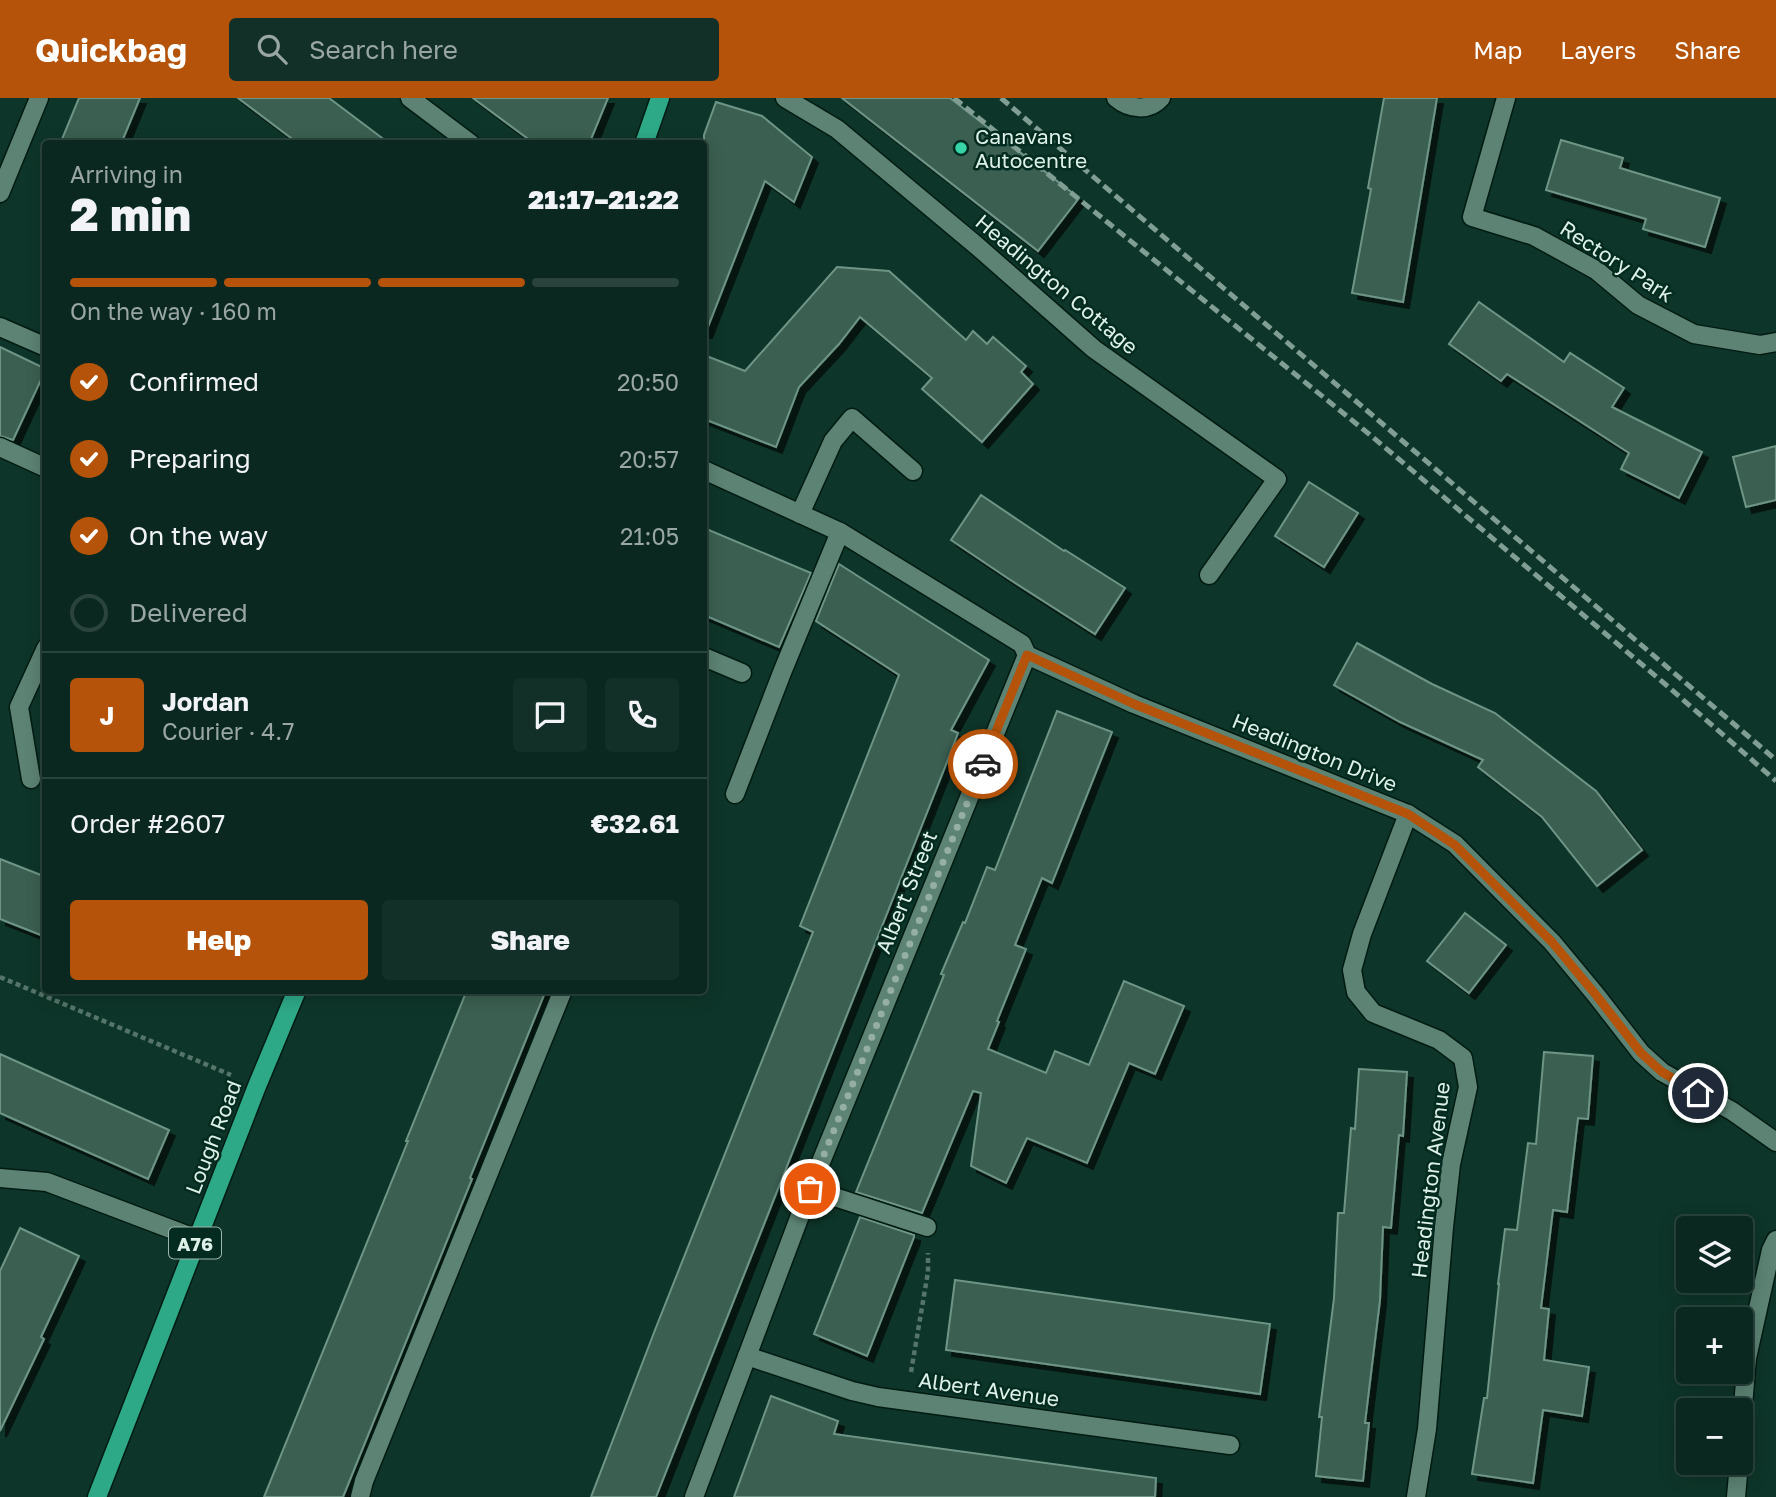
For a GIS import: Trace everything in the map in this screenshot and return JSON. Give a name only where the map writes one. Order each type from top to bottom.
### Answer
[{"type":"main road","points":[[645,140],[660,98]]},
{"type":"main road","name":"Lough Road","points":[[97,1497],[295,994]]},
{"type":"street","points":[[0,193],[39,98]]},
{"type":"street","points":[[410,98],[462,140]]},
{"type":"street","name":"Headington Cottage","points":[[785,98],[837,129],[977,246],[1094,349],[1277,479],[1209,575]]},
{"type":"street","points":[[1116,98],[1121,103],[1138,109],[1157,103],[1161,98]]},
{"type":"street","name":"Rectory Park","points":[[1506,98],[1472,217],[1534,236],[1596,270],[1638,305],[1694,334],[1760,345],[1776,342]]},
{"type":"street","points":[[0,327],[42,346]]},
{"type":"street","points":[[800,514],[833,441],[852,418],[913,471]]},
{"type":"street","points":[[0,447],[42,466]]},
{"type":"street","points":[[707,474],[840,532],[1022,644],[1027,655]]},
{"type":"street","points":[[735,794],[840,532]]},
{"type":"street","name":"Headington Drive","points":[[1027,655],[1134,704],[1408,814],[1455,845],[1552,942],[1641,1053],[1662,1072],[1732,1111],[1776,1142]]},
{"type":"street","name":"Albert Street","points":[[695,1497],[810,1189],[1027,655]]},
{"type":"street","points":[[31,779],[19,707],[42,657]]},
{"type":"street","points":[[707,658],[742,673]]},
{"type":"street","name":"Headington Avenue","points":[[1408,814],[1362,934],[1352,970],[1356,992],[1373,1013],[1439,1040],[1463,1058],[1468,1087],[1451,1164],[1427,1429],[1416,1497]]},
{"type":"street","points":[[360,1497],[364,1481],[562,994]]},
{"type":"street","points":[[0,1178],[47,1182],[197,1239]]},
{"type":"street","points":[[810,1189],[927,1227]]},
{"type":"street","points":[[1744,1398],[1747,1358],[1771,1250],[1776,1240]]},
{"type":"street","name":"Albert Avenue","points":[[747,1356],[852,1391],[906,1401],[1230,1445]]},
{"type":"street","points":[[1736,1497],[1738,1475]]},
{"type":"path","points":[[0,977],[257,1086]]},
{"type":"path","points":[[906,1401],[928,1272],[927,1227]]},
{"type":"building","points":[[79,98],[140,98],[123,140],[62,140]]},
{"type":"building","points":[[238,98],[329,98],[385,140],[294,140]]},
{"type":"building","points":[[473,98],[608,98],[591,140],[530,140]]},
{"type":"building","name":"Canavans Autocentre","points":[[842,98],[950,98],[1079,198],[1038,251]]},
{"type":"building","points":[[1384,98],[1437,98],[1403,302],[1352,293]]},
{"type":"building","points":[[716,102],[762,116],[812,157],[794,202],[765,181],[707,329],[707,140],[704,140]]},
{"type":"building","points":[[1561,140],[1623,158],[1620,168],[1720,198],[1705,247],[1643,229],[1646,219],[1546,190]]},
{"type":"building","points":[[837,267],[889,271],[966,340],[973,331],[987,344],[993,337],[1026,366],[1021,372],[1033,384],[982,442],[922,389],[932,378],[860,317],[799,387],[776,447],[707,420],[707,356],[745,371]]},
{"type":"building","points":[[1479,302],[1564,362],[1570,353],[1624,388],[1612,407],[1702,452],[1679,498],[1621,469],[1629,453],[1507,374],[1501,381],[1449,344]]},
{"type":"building","points":[[0,347],[42,367],[42,378],[13,440],[0,436]]},
{"type":"building","points":[[1776,446],[1776,500],[1746,507],[1733,457]]},
{"type":"building","points":[[1309,482],[1358,513],[1324,567],[1275,536]]},
{"type":"building","points":[[981,495],[1125,588],[1095,634],[951,540]]},
{"type":"building","points":[[707,529],[811,573],[779,647],[707,616]]},
{"type":"building","points":[[839,564],[989,660],[951,730],[958,733],[949,757],[656,1497],[591,1497],[813,932],[800,926],[899,675],[816,621]]},
{"type":"building","points":[[1357,643],[1432,684],[1495,713],[1596,791],[1642,850],[1597,886],[1542,817],[1478,767],[1483,760],[1400,722],[1334,685]]},
{"type":"building","points":[[1057,711],[1112,732],[1052,883],[1042,878],[1015,945],[1026,949],[988,1049],[1046,1073],[1055,1051],[1089,1065],[1124,981],[1184,1006],[1155,1074],[1129,1063],[1087,1163],[1027,1138],[1006,1183],[971,1166],[981,1093],[973,1091],[922,1213],[856,1192],[944,975],[941,974],[987,867],[995,870]]},
{"type":"building","points":[[0,859],[42,875],[42,935],[0,919]]},
{"type":"building","points":[[1465,913],[1506,945],[1469,993],[1427,961]]},
{"type":"building","points":[[465,994],[544,994],[343,1497],[264,1497],[408,1141]]},
{"type":"building","points":[[1544,1052],[1593,1056],[1588,1119],[1578,1118],[1567,1212],[1553,1210],[1541,1308],[1549,1309],[1544,1360],[1589,1367],[1582,1416],[1543,1410],[1533,1483],[1472,1474],[1484,1398],[1487,1398],[1505,1229],[1517,1230],[1528,1143],[1536,1144]]},
{"type":"building","points":[[0,1054],[169,1130],[148,1179],[0,1113]]},
{"type":"building","points":[[1359,1069],[1407,1072],[1403,1136],[1399,1135],[1391,1228],[1383,1227],[1380,1300],[1365,1423],[1369,1423],[1363,1481],[1316,1476],[1322,1417],[1319,1417],[1334,1298],[1338,1213],[1344,1213],[1351,1128],[1355,1129]]},
{"type":"building","points":[[860,1217],[914,1235],[867,1356],[814,1334]]},
{"type":"building","points":[[20,1228],[79,1256],[41,1337],[44,1339],[0,1431],[0,1271]]},
{"type":"building","points":[[955,1280],[1270,1324],[1260,1394],[946,1350]]},
{"type":"building","points":[[771,1396],[838,1421],[834,1434],[1156,1478],[1155,1497],[734,1497]]},
{"type":"railway","points":[[954,98],[1369,434],[1776,781]]},
{"type":"railway","points":[[1001,98],[1776,760]]},
{"type":"way so far","points":[[810,1189],[983,764]]},
{"type":"place","name":"Canavans Autocentre","points":[[961,148]]},
{"type":"route","points":[[983,764],[1027,655],[1134,704],[1408,814],[1455,845],[1552,942],[1641,1053],[1662,1072],[1698,1093]]}]
